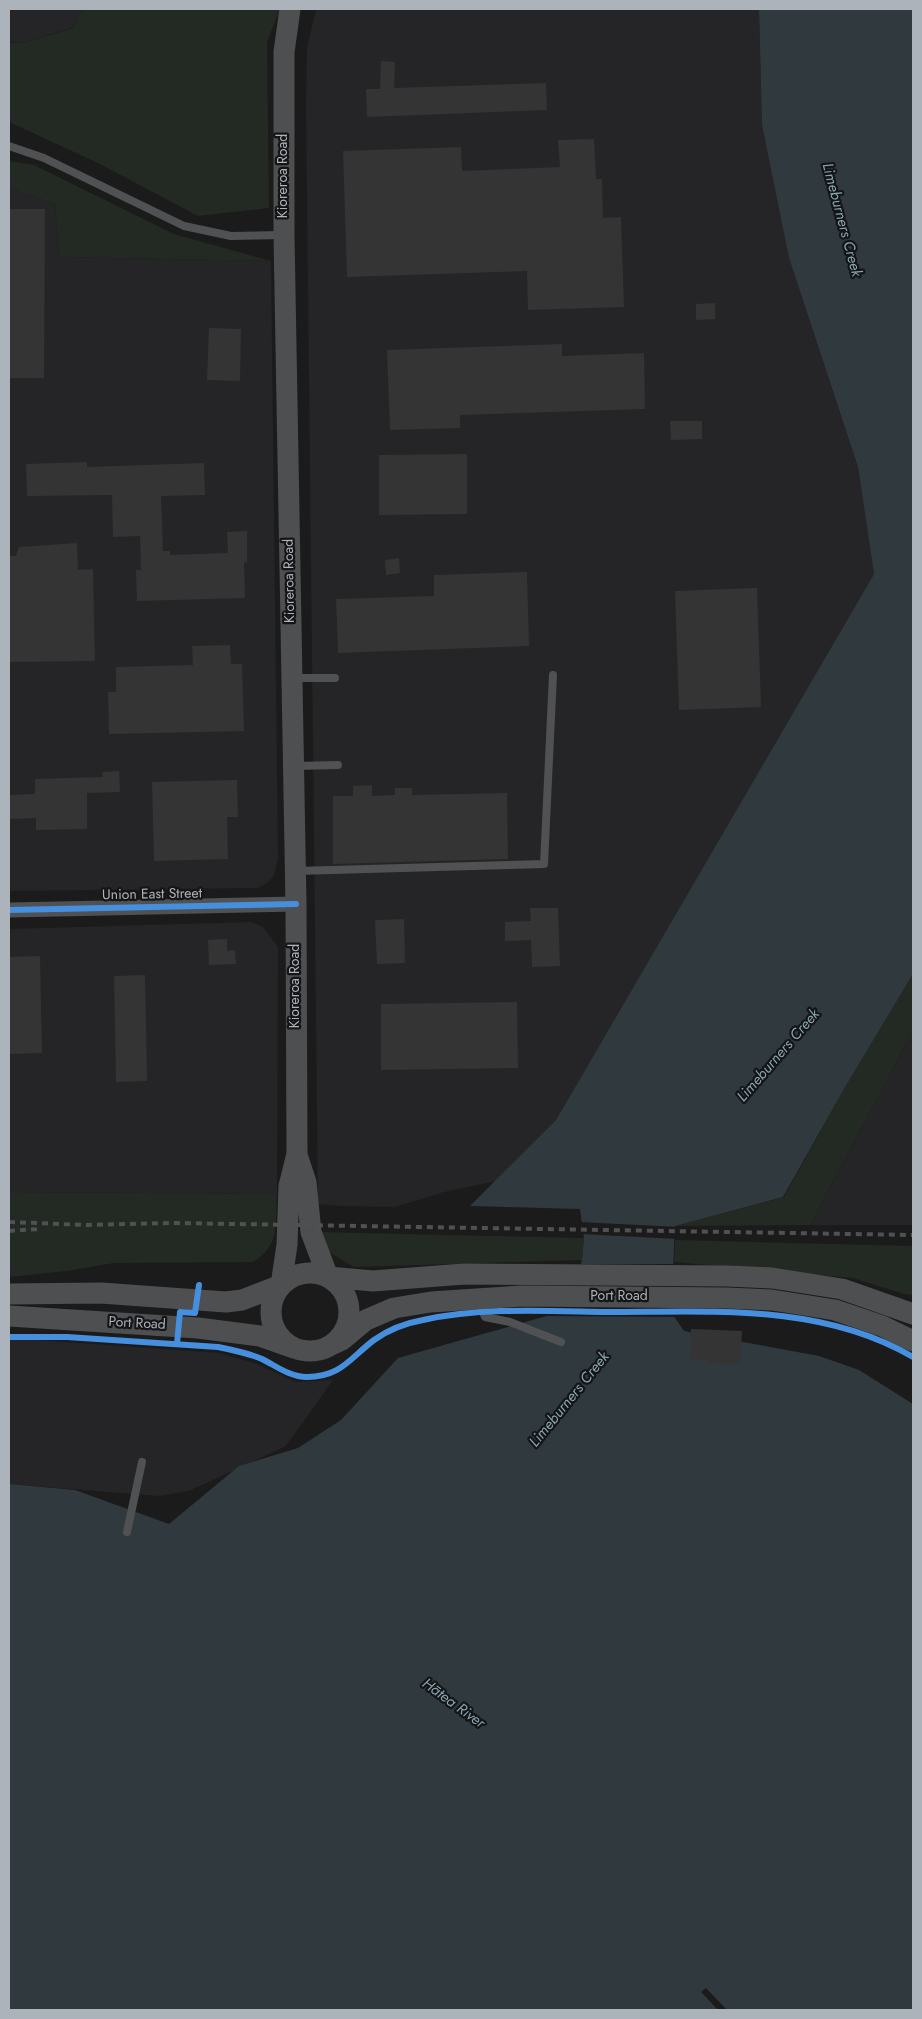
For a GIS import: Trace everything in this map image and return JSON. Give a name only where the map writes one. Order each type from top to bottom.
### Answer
[{"type":"main road","name":"Kioreroa Road","points":[[281,1285],[287,1245],[289,1186],[296,1154],[296,904],[284,235],[284,52],[290,9]]},
{"type":"main road","name":"Kioreroa Road","points":[[296,1154],[306,1182],[311,1232],[328,1277]]},
{"type":"main road","name":"Port Road","points":[[9,1294],[101,1293],[226,1302],[242,1300],[281,1285],[291,1277],[303,1273],[373,1281],[464,1274],[727,1276],[772,1278],[842,1289],[913,1314]]},
{"type":"main road","points":[[328,1277],[338,1284],[345,1294],[349,1305],[349,1317],[345,1329],[338,1339],[329,1346]]},
{"type":"main road","points":[[281,1285],[274,1296],[271,1320],[275,1331],[283,1341],[294,1348]]},
{"type":"main road","name":"Port Road","points":[[9,1316],[198,1328],[260,1336],[305,1351],[317,1350],[342,1340],[366,1320],[394,1308],[431,1302],[522,1296],[727,1298],[772,1300],[835,1310],[882,1326],[913,1341]]},
{"type":"street","name":"Union East Street","points":[[9,910],[296,904]]},
{"type":"lane","points":[[9,146],[44,158],[184,226],[231,236],[284,235]]},
{"type":"lane","points":[[295,871],[544,864],[553,675]]},
{"type":"lane","points":[[291,678],[335,678]]},
{"type":"lane","points":[[293,766],[338,765]]},
{"type":"lane","points":[[476,1298],[485,1317],[510,1322],[561,1342]]},
{"type":"lane","points":[[127,1532],[142,1462]]},
{"type":"shaded area","points":[[9,9],[83,9],[74,27],[23,43],[9,42]]},
{"type":"shaded area","points":[[83,9],[280,9],[267,42],[269,208],[198,216],[100,164],[9,122],[9,43],[23,43],[73,28]]},
{"type":"shaded area","points":[[316,9],[759,9],[762,125],[789,258],[858,467],[874,574],[556,1120],[496,1181],[444,1192],[395,1207],[318,1204],[306,105],[307,48]]},
{"type":"shaded area","points":[[9,161],[34,165],[174,234],[271,261],[59,257],[55,204],[9,188]]},
{"type":"shaded area","points":[[9,188],[55,204],[59,257],[271,261],[278,858],[274,875],[267,883],[258,888],[9,891]]},
{"type":"shaded area","points":[[251,922],[263,927],[278,947],[277,1194],[9,1192],[9,929]]},
{"type":"shaded area","points":[[913,974],[913,1031],[810,1225],[675,1226],[784,1197],[844,1089]]},
{"type":"shaded area","points":[[913,1031],[913,1225],[810,1225]]},
{"type":"shaded area","points":[[9,1192],[277,1194],[275,1232],[268,1248],[253,1262],[114,1263],[67,1271],[9,1277]]},
{"type":"shaded area","points":[[316,1232],[584,1238],[582,1260],[354,1267],[327,1251]]},
{"type":"shaded area","points":[[675,1240],[913,1246],[913,1295],[853,1278],[674,1262]]},
{"type":"shaded area","points":[[9,1338],[219,1353],[257,1364],[296,1382],[333,1380],[286,1446],[189,1491],[159,1496],[9,1484]]},
{"type":"water","points":[[759,9],[913,9],[913,974],[844,1089],[783,1197],[675,1226],[671,1312],[684,1331],[819,1356],[859,1370],[913,1404],[913,2010],[9,2010],[9,1484],[75,1490],[169,1524],[239,1466],[298,1448],[341,1420],[398,1358],[568,1310],[582,1260],[584,1238],[580,1209],[470,1206],[556,1120],[874,574],[858,467],[789,258],[762,125]]},
{"type":"pier","points":[[579,1222],[679,1227],[677,1228],[677,1239],[581,1234]]},
{"type":"pier","points":[[578,1264],[676,1264],[674,1311],[678,1317],[538,1316],[566,1308]]},
{"type":"pier","points":[[706,1988],[727,2010],[718,2010],[701,1992]]},
{"type":"building","points":[[381,61],[395,62],[394,88],[546,83],[547,110],[367,117],[366,89],[380,89]]},
{"type":"building","points":[[594,139],[596,179],[602,179],[603,218],[621,217],[624,307],[528,310],[527,271],[347,277],[343,151],[461,147],[462,171],[560,167],[558,140]]},
{"type":"building","points":[[9,209],[45,209],[44,378],[9,378]]},
{"type":"building","points":[[715,303],[715,319],[696,320],[696,304]]},
{"type":"building","points":[[209,328],[241,329],[240,381],[207,380]]},
{"type":"building","points":[[562,344],[562,356],[644,353],[645,409],[460,415],[460,428],[390,430],[387,350]]},
{"type":"building","points":[[670,421],[702,421],[702,439],[671,440]]},
{"type":"building","points":[[467,454],[467,514],[379,515],[379,455]]},
{"type":"building","points":[[87,462],[87,467],[204,463],[205,495],[161,496],[163,551],[170,551],[170,555],[228,553],[227,532],[247,531],[247,562],[244,563],[245,598],[137,601],[136,570],[141,570],[140,536],[113,537],[112,495],[27,496],[26,464]]},
{"type":"building","points":[[77,543],[78,570],[93,569],[95,661],[9,662],[9,556],[16,556],[19,547]]},
{"type":"building","points":[[399,558],[400,573],[386,575],[385,560]]},
{"type":"building","points":[[527,572],[529,646],[338,653],[336,599],[434,596],[434,575]]},
{"type":"building","points":[[757,588],[761,707],[679,710],[675,591]]},
{"type":"building","points":[[230,645],[231,664],[242,664],[244,731],[109,734],[108,692],[116,692],[116,667],[193,665],[192,646]]},
{"type":"building","points":[[119,771],[120,792],[87,793],[87,829],[36,830],[36,818],[10,819],[9,795],[35,794],[35,779],[103,777],[102,772]]},
{"type":"building","points":[[237,780],[238,817],[227,817],[228,859],[154,861],[152,782]]},
{"type":"building","points":[[372,785],[372,796],[395,795],[395,788],[412,788],[412,795],[507,793],[508,859],[333,864],[333,796],[353,796],[353,786]]},
{"type":"building","points":[[530,908],[558,908],[560,966],[532,967],[531,940],[505,941],[505,922],[531,921]]},
{"type":"building","points":[[404,919],[405,963],[377,964],[375,920]]},
{"type":"building","points":[[227,939],[227,951],[235,950],[236,964],[209,965],[208,940]]},
{"type":"building","points":[[40,956],[42,1053],[9,1054],[9,957]]},
{"type":"building","points":[[145,975],[147,1081],[116,1082],[114,976]]},
{"type":"building","points":[[517,1002],[518,1068],[381,1070],[381,1004]]},
{"type":"building","points":[[691,1329],[742,1331],[740,1365],[706,1363],[706,1360],[690,1359]]},
{"type":"railway","points":[[9,1222],[86,1225],[174,1223],[913,1235]]},
{"type":"railway","points":[[9,1231],[39,1229]]},
{"type":"cycle path","points":[[9,910],[296,904]]},
{"type":"cycle path","points":[[177,1344],[180,1312],[195,1313],[199,1285]]},
{"type":"cycle path","points":[[9,1337],[67,1337],[218,1347],[251,1355],[289,1373],[307,1377],[328,1374],[337,1370],[379,1336],[410,1323],[423,1320],[492,1311],[685,1311],[764,1314],[803,1319],[841,1327],[878,1340],[913,1357]]},
{"type":"water label","name":"Limeburners Creek","points":[[841,220]]},
{"type":"water label","name":"Limeburners Creek","points":[[779,1056]]},
{"type":"water label","name":"Limeburners Creek","points":[[570,1400]]},
{"type":"water label","name":"Hātea River","points":[[453,1704]]}]
